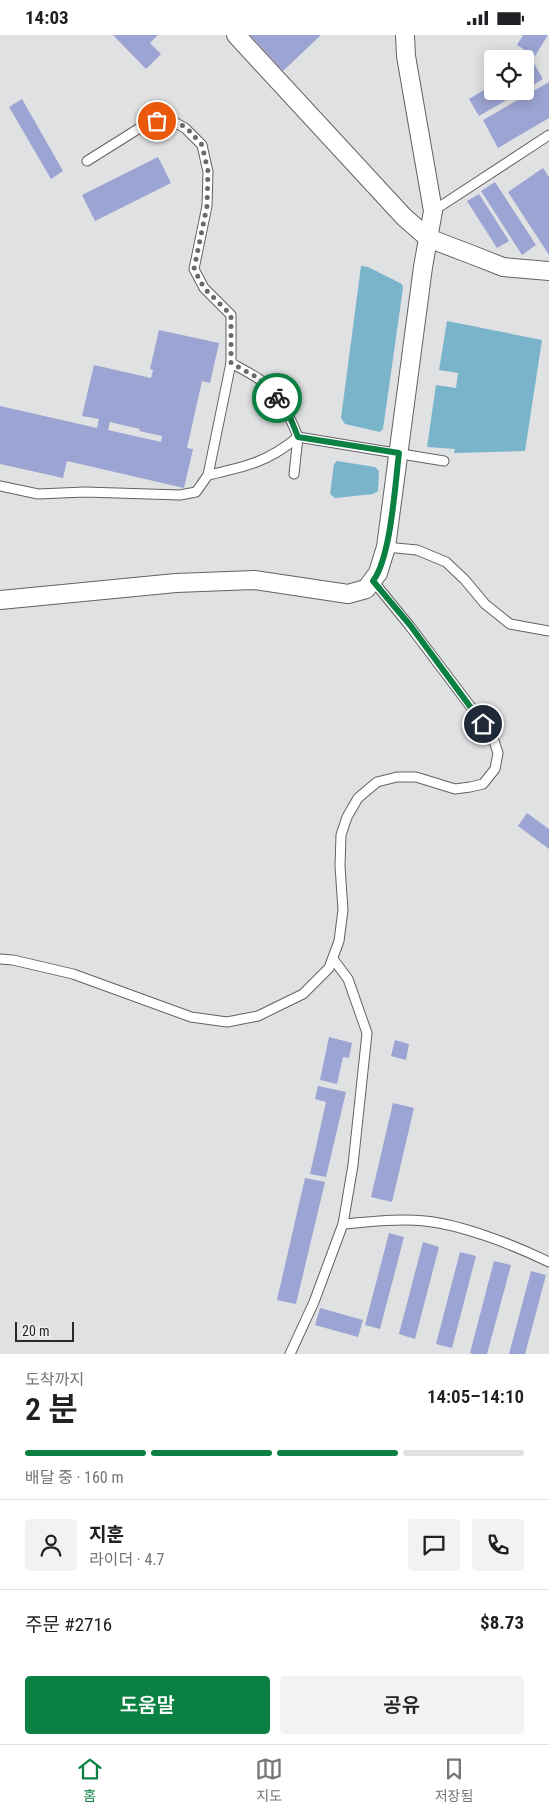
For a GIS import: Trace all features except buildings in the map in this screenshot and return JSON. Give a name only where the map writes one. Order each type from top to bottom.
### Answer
[{"type":"street","points":[[236,35],[404,217],[428,238],[503,267],[549,271]]},
{"type":"street","points":[[0,600],[176,583],[254,580],[348,594],[366,589],[373,581],[378,573],[386,547],[433,211],[406,56],[406,35]]},
{"type":"lane","points":[[0,486],[38,494],[85,492],[180,495],[196,492],[208,475],[231,363],[231,315],[204,288],[194,269],[207,206],[208,171],[202,145],[186,127],[167,119],[146,124],[87,161]]},
{"type":"lane","points":[[433,211],[549,135]]},
{"type":"lane","points":[[231,363],[260,379],[273,392],[290,417],[298,437],[294,474]]},
{"type":"lane","points":[[208,475],[260,462],[298,437],[444,461]]},
{"type":"lane","points":[[386,547],[417,551],[446,562],[465,580],[485,604],[510,624],[549,631]]},
{"type":"lane","points":[[0,959],[13,960],[73,974],[191,1017],[227,1022],[258,1016],[303,994],[329,968],[339,941],[343,910],[340,866],[341,835],[347,817],[358,798],[378,782],[397,777],[416,777],[455,789],[483,784],[495,769],[498,753],[492,735],[410,625],[373,581]]},
{"type":"lane","points":[[290,1354],[314,1302],[343,1224],[353,1165],[367,1033],[348,979],[333,959]]},
{"type":"lane","points":[[343,1224],[388,1220],[424,1221],[455,1226],[527,1251],[549,1262]]},
{"type":"water","points":[[361,266],[368,267],[402,284],[403,288],[383,429],[380,432],[345,424],[341,418]]},
{"type":"water","points":[[447,321],[542,340],[525,451],[454,453],[455,449],[427,447],[436,385],[456,388],[458,373],[439,370]]},
{"type":"water","points":[[337,461],[375,467],[379,471],[378,491],[373,494],[335,498],[330,494],[334,464]]},
{"type":"way so far","points":[[157,121],[167,119],[186,127],[202,145],[208,171],[207,206],[194,269],[204,288],[231,315],[231,363],[260,379],[277,398]]},
{"type":"route","points":[[277,398],[290,417],[298,437],[399,453],[386,547],[378,573],[373,581],[410,625],[483,724]]}]
